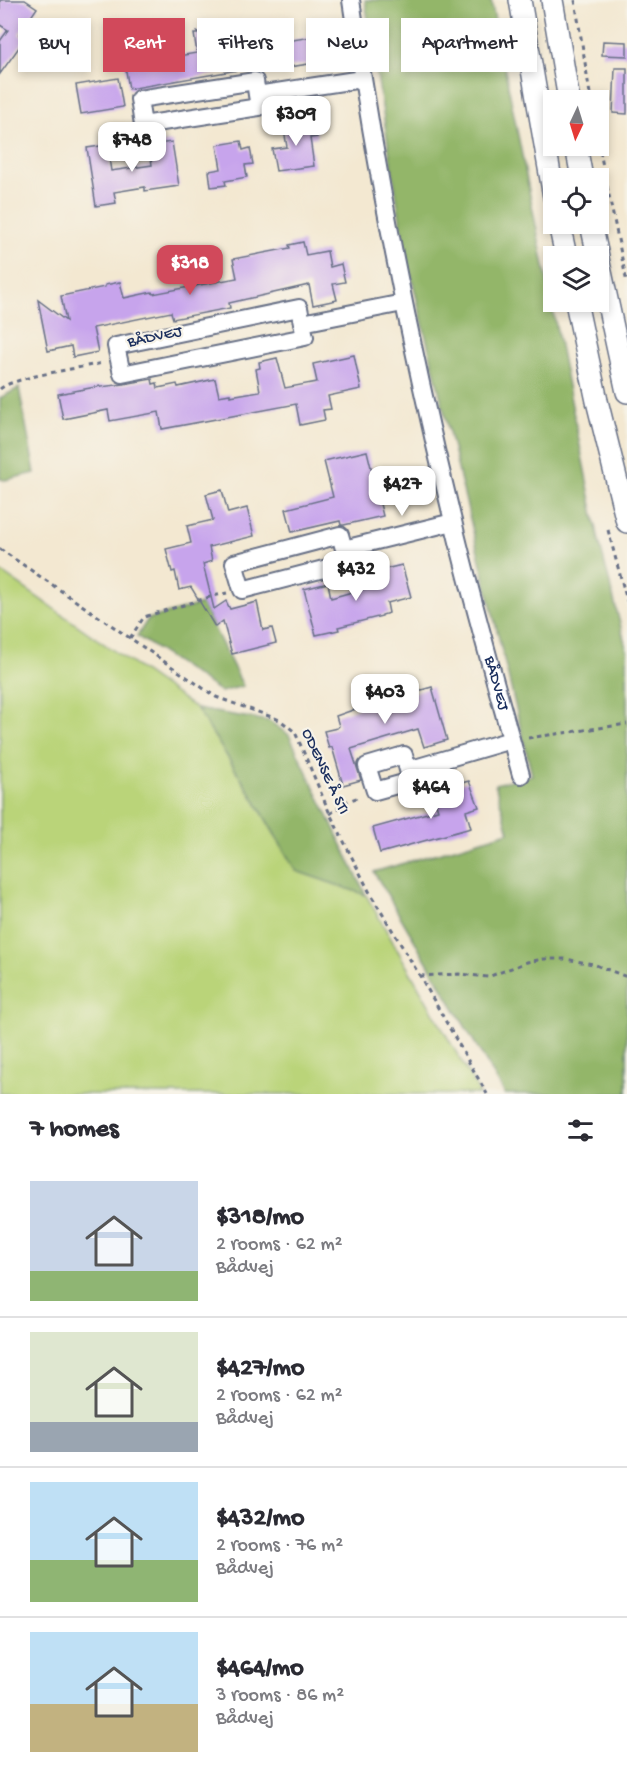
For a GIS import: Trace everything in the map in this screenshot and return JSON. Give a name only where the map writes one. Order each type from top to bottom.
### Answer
[{"type":"street","name":"BÅDVEJ","points":[[351,0],[362,79],[403,303],[453,522],[521,776]]},
{"type":"street","points":[[520,0],[549,168]]},
{"type":"street","points":[[552,0],[567,90]]},
{"type":"street","points":[[257,95],[362,79]]},
{"type":"street","points":[[255,81],[257,95],[259,107],[143,125],[139,99],[255,81]]},
{"type":"street","points":[[609,302],[625,368],[627,392]]},
{"type":"street","points":[[302,323],[403,303]]},
{"type":"street","name":"BÅDVEJ","points":[[299,309],[302,323],[305,337],[122,374],[116,346],[299,309]]},
{"type":"street","points":[[578,312],[627,522]]},
{"type":"street","points":[[344,549],[453,522]]},
{"type":"street","points":[[340,536],[344,549],[347,563],[242,590],[234,563],[340,536]]},
{"type":"street","points":[[408,770],[512,740]]},
{"type":"street","points":[[404,755],[408,770],[411,781],[375,791],[367,766],[404,755]]},
{"type":"path","points":[[575,0],[589,90]]},
{"type":"path","points":[[601,156],[627,283]]},
{"type":"path","points":[[0,389],[24,379],[119,360]]},
{"type":"path","name":"ODENSE Å STI","points":[[0,549],[216,697],[280,720],[295,732],[330,814],[371,895],[487,1094]]},
{"type":"path","points":[[130,638],[144,617],[213,596],[242,590]]},
{"type":"path","points":[[512,740],[627,724]]},
{"type":"path","points":[[330,814],[348,801],[375,791]]},
{"type":"path","points":[[420,976],[459,974],[488,977],[527,962],[565,959],[593,964],[627,977]]},
{"type":"green space","points":[[365,0],[491,0],[495,18],[401,18],[401,72],[505,72],[543,260],[543,312],[553,312],[599,541],[627,651],[627,1094],[505,1094],[374,872],[509,832],[495,784],[532,775],[405,250],[377,72],[389,72],[389,18],[368,18]]},
{"type":"green space","points":[[19,388],[35,473],[5,480],[0,479],[0,398]]},
{"type":"green space","points":[[0,571],[197,709],[256,802],[296,871],[366,895],[480,1094],[0,1094]]},
{"type":"green space","points":[[202,604],[243,686],[221,692],[137,636],[148,619]]},
{"type":"green space","points":[[197,709],[269,721],[289,735],[366,895],[296,871],[256,802]]},
{"type":"building","points":[[0,0],[25,0],[37,8],[30,18],[18,18],[18,49],[0,74],[0,41],[8,30],[0,25]]},
{"type":"building","points":[[194,34],[197,34],[197,53]]},
{"type":"building","points":[[306,38],[306,64],[294,66],[294,40]]},
{"type":"building","points":[[603,41],[627,42],[627,56],[602,55]]},
{"type":"building","points":[[197,53],[197,72],[226,72],[129,89],[126,72],[185,72],[185,55]]},
{"type":"building","points":[[615,68],[627,68],[627,114],[613,113]]},
{"type":"building","points":[[118,78],[123,107],[81,114],[76,85]]},
{"type":"building","points":[[307,120],[307,122],[314,121],[317,137],[310,138],[314,166],[276,171],[272,149],[287,147],[283,124]]},
{"type":"building","points":[[241,141],[243,150],[250,148],[253,164],[245,165],[247,177],[225,181],[226,185],[211,187],[209,171],[221,169],[217,145]]},
{"type":"building","points":[[172,142],[179,186],[145,191],[145,187],[114,192],[116,203],[96,206],[87,148],[107,145],[111,171],[152,165],[149,145]]},
{"type":"building","points":[[303,242],[306,255],[327,251],[330,267],[341,264],[345,282],[333,284],[337,300],[313,305],[309,285],[229,303],[230,308],[173,319],[171,312],[93,328],[98,352],[73,357],[71,346],[48,351],[38,300],[66,321],[61,296],[120,282],[124,298],[237,278],[233,259],[290,248],[289,245]]},
{"type":"building","points":[[354,355],[361,389],[328,396],[331,409],[323,410],[325,420],[300,425],[296,404],[162,429],[159,412],[110,421],[108,410],[63,419],[58,394],[152,379],[153,384],[157,383],[158,388],[177,384],[178,387],[215,379],[219,396],[230,394],[230,396],[260,391],[256,369],[260,368],[259,362],[277,358],[285,388],[317,382],[313,364]]},
{"type":"building","points":[[367,451],[383,516],[344,525],[341,525],[340,521],[292,532],[286,509],[333,497],[324,461]]},
{"type":"building","points":[[222,490],[228,513],[247,508],[254,536],[209,547],[212,561],[203,564],[214,609],[226,601],[230,609],[257,602],[263,630],[272,628],[276,643],[232,654],[223,621],[215,627],[191,587],[179,590],[175,571],[172,572],[166,549],[191,543],[187,526],[213,520],[206,494]]},
{"type":"building","points":[[402,565],[411,597],[387,603],[389,613],[382,616],[316,635],[304,589],[328,583],[331,598],[380,584],[377,571]]},
{"type":"building","points":[[407,679],[411,693],[432,687],[447,740],[424,747],[418,729],[351,749],[361,780],[343,785],[332,747],[329,748],[324,731],[339,726],[336,716],[367,705],[366,702],[393,694],[392,692],[395,691],[393,683]]},
{"type":"building","points":[[469,781],[479,807],[466,811],[471,828],[380,853],[373,828],[438,810],[432,791]]}]
